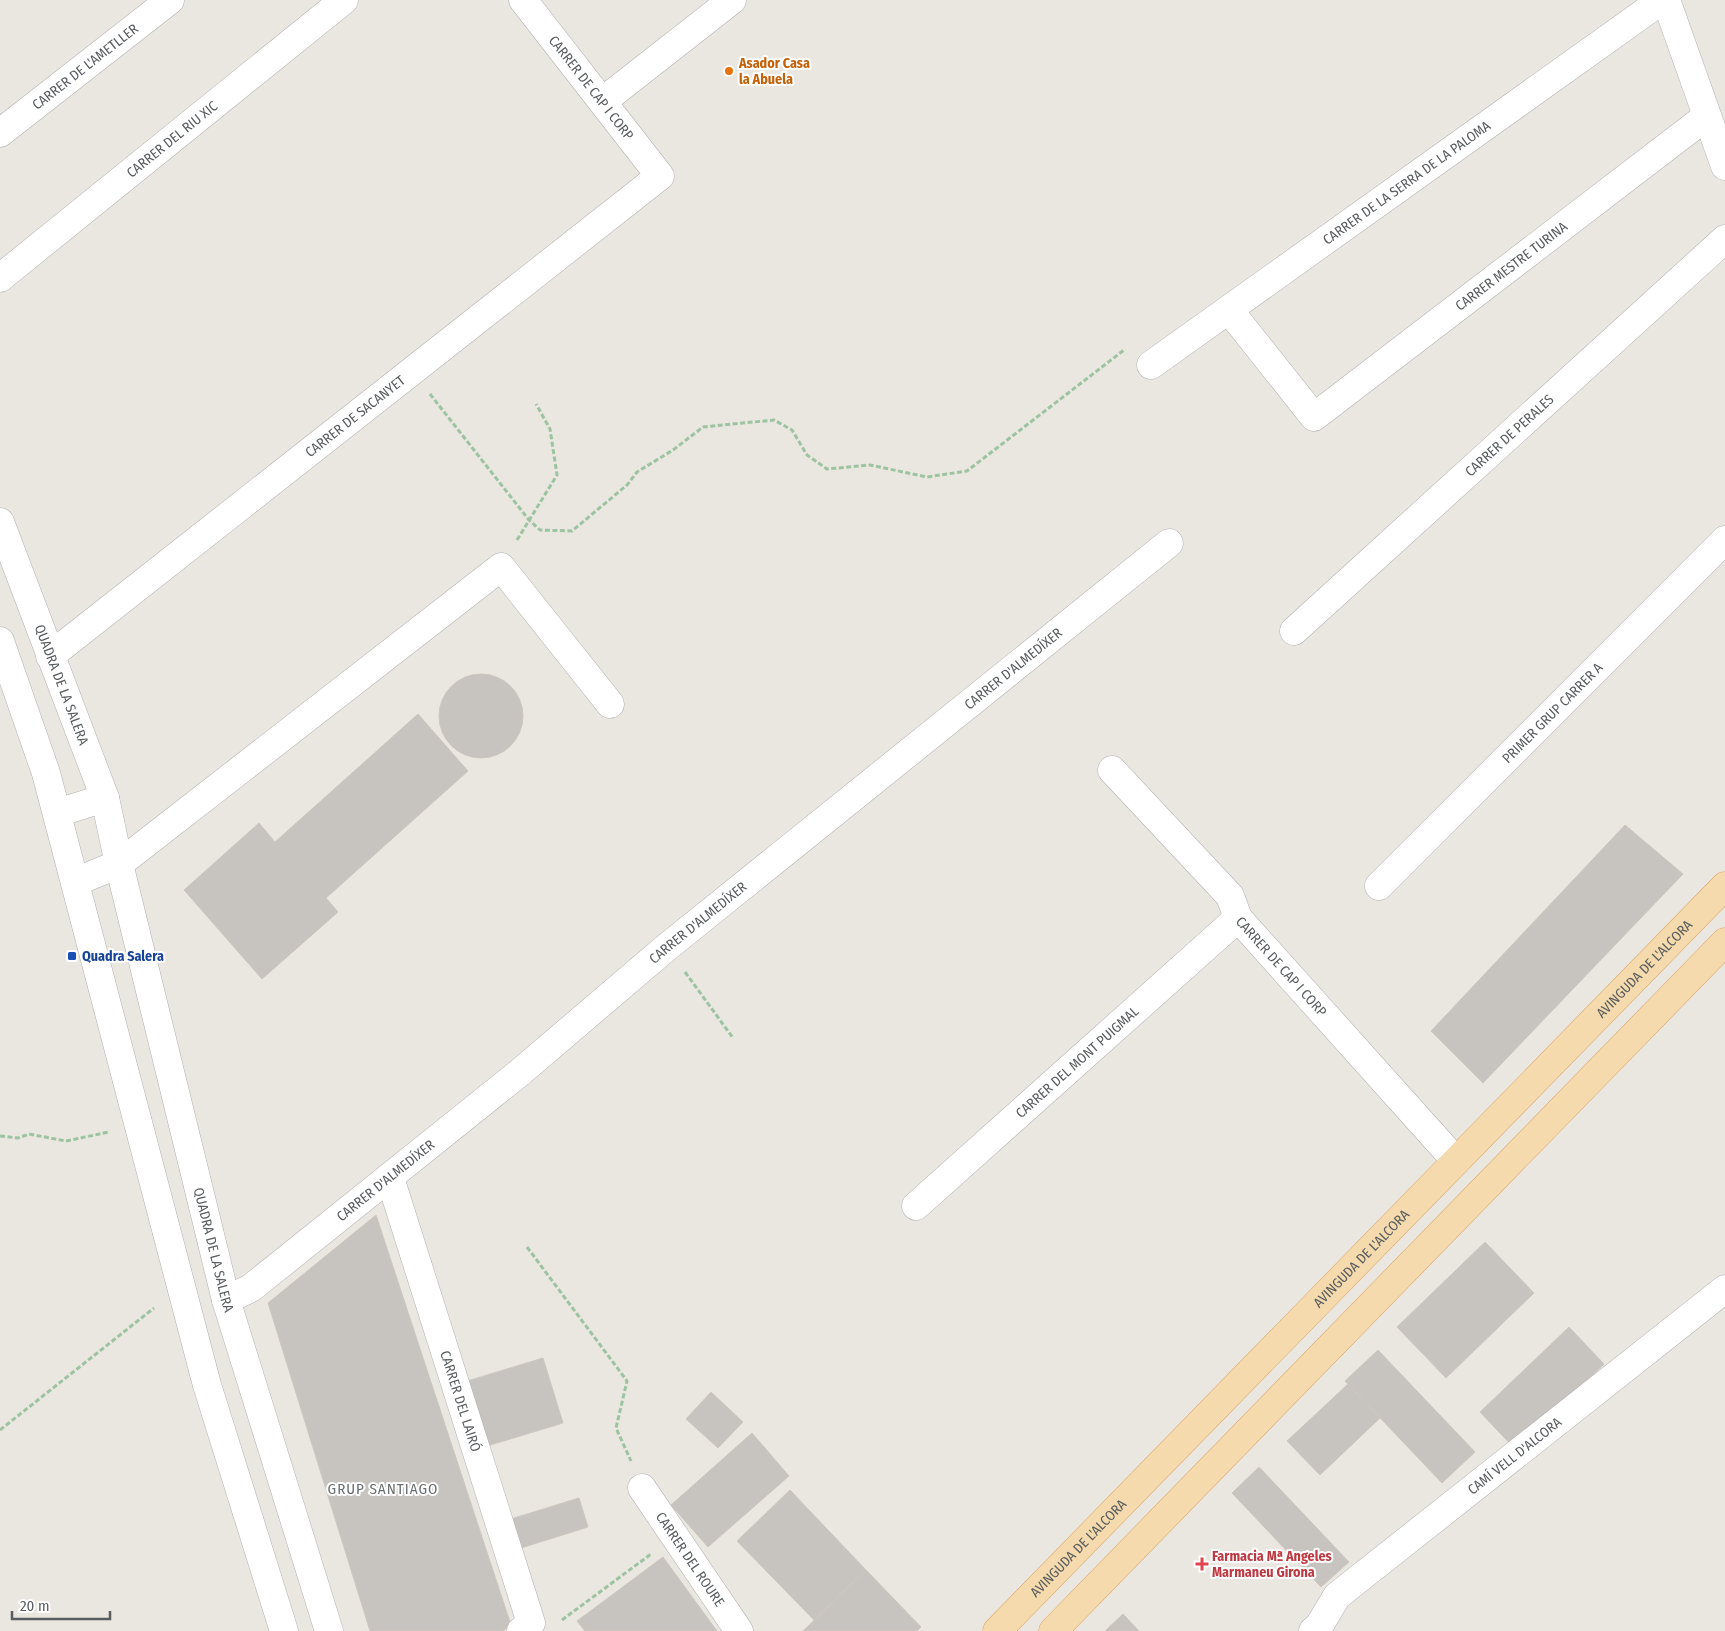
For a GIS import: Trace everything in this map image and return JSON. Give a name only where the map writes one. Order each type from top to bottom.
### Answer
[{"type":"main road","name":"AVINGUDA DE L'ALCORA","points":[[997,1631],[1725,886]]},
{"type":"main road","points":[[1053,1631],[1725,942]]},
{"type":"street","name":"CARRER DE L'AMETLLER","points":[[0,133],[170,0]]},
{"type":"street","name":"CARRER DEL RIU XIC","points":[[0,278],[344,0]]},
{"type":"street","name":"CARRER DE CAP I CORP","points":[[523,0],[660,176]]},
{"type":"street","points":[[603,101],[732,0]]},
{"type":"street","name":"CARRER DE LA SERRA DE LA PALOMA","points":[[1151,365],[1662,0]]},
{"type":"street","points":[[1666,0],[1725,166]]},
{"type":"street","name":"CARRER MESTRE TURINA","points":[[1229,310],[1314,416],[1707,116]]},
{"type":"street","name":"CARRER DE SACANYET","points":[[50,656],[660,176]]},
{"type":"street","name":"CARRER DE PERALES","points":[[1294,631],[1725,239]]},
{"type":"street","name":"QUADRA DE LA SALERA","points":[[0,522],[9,578],[50,656],[105,798],[119,864],[226,1300],[329,1631]]},
{"type":"street","name":"PRIMER GRUP CARRER A","points":[[1379,886],[1725,540]]},
{"type":"street","name":"CARRER D'ALMEDÍXER","points":[[226,1300],[251,1288],[390,1178],[518,1074],[667,947],[1169,542]]},
{"type":"street","points":[[75,882],[119,864],[501,567],[610,704]]},
{"type":"street","points":[[0,641],[46,773],[207,1385],[284,1631]]},
{"type":"street","name":"CARRER DE CAP I CORP","points":[[1112,770],[1230,896],[1238,918],[1456,1161]]},
{"type":"street","points":[[57,812],[105,798]]},
{"type":"street","name":"CARRER DEL MONT PUIGMAL","points":[[916,1206],[1238,918]]},
{"type":"street","name":"CARRER DEL LAIRÓ","points":[[390,1178],[536,1626]]},
{"type":"street","name":"CAMÍ VELL D'ALCORA","points":[[1313,1631],[1319,1626],[1337,1596],[1725,1289]]},
{"type":"street","name":"CARRER DEL ROURE","points":[[642,1488],[739,1631]]},
{"type":"path","points":[[411,371],[529,520],[540,530],[572,531],[628,485],[637,472],[673,450],[703,427],[774,420],[792,430],[807,455],[827,469],[870,465],[927,477],[967,471],[1127,348]]},
{"type":"path","points":[[501,567],[556,475],[550,429],[536,404]]},
{"type":"path","points":[[667,947],[733,1038]]},
{"type":"path","points":[[0,1136],[18,1138],[29,1134],[66,1141],[138,1126]]},
{"type":"path","points":[[527,1247],[627,1382],[616,1428],[642,1488]]},
{"type":"path","points":[[0,1430],[180,1287]]},
{"type":"path","points":[[536,1626],[675,1536]]},
{"type":"building","points":[[481,674],[504,681],[516,693],[523,716],[516,739],[504,751],[481,758],[458,751],[446,739],[439,716],[446,693],[458,681]]},
{"type":"building","points":[[418,714],[468,771],[326,898],[338,912],[262,979],[184,890],[259,823],[275,842]]},
{"type":"building","points":[[1625,825],[1683,874],[1483,1083],[1431,1031]]},
{"type":"building","points":[[376,1215],[511,1625],[503,1631],[370,1631],[268,1303]]},
{"type":"building","points":[[1485,1242],[1534,1293],[1446,1378],[1397,1327]]},
{"type":"building","points":[[1569,1327],[1604,1364],[1515,1449],[1480,1412]]},
{"type":"building","points":[[1378,1350],[1475,1452],[1442,1483],[1345,1381]]},
{"type":"building","points":[[543,1358],[563,1423],[484,1447],[464,1382]]},
{"type":"building","points":[[1348,1384],[1380,1418],[1320,1475],[1287,1441]]},
{"type":"building","points":[[711,1392],[743,1422],[718,1448],[686,1419]]},
{"type":"building","points":[[752,1433],[789,1476],[708,1547],[671,1505]]},
{"type":"building","points":[[1259,1467],[1349,1562],[1321,1587],[1232,1493]]},
{"type":"building","points":[[790,1490],[866,1570],[814,1620],[737,1541]]},
{"type":"building","points":[[579,1498],[588,1527],[521,1548],[511,1519]]},
{"type":"building","points":[[663,1557],[717,1631],[585,1631],[577,1621]]},
{"type":"building","points":[[866,1570],[921,1627],[917,1631],[803,1631]]},
{"type":"building","points":[[1123,1614],[1139,1631],[1105,1631]]},
{"type":"place","name":"Asador Casa la Abuela","points":[[729,71]]},
{"type":"place","name":"Quadra Salera","points":[[72,956]]},
{"type":"place","name":"Farmacia Mª Angeles Marmaneu Girona","points":[[1202,1564]]},
{"type":"district","name":"GRUP SANTIAGO","points":[[383,1489]]}]
